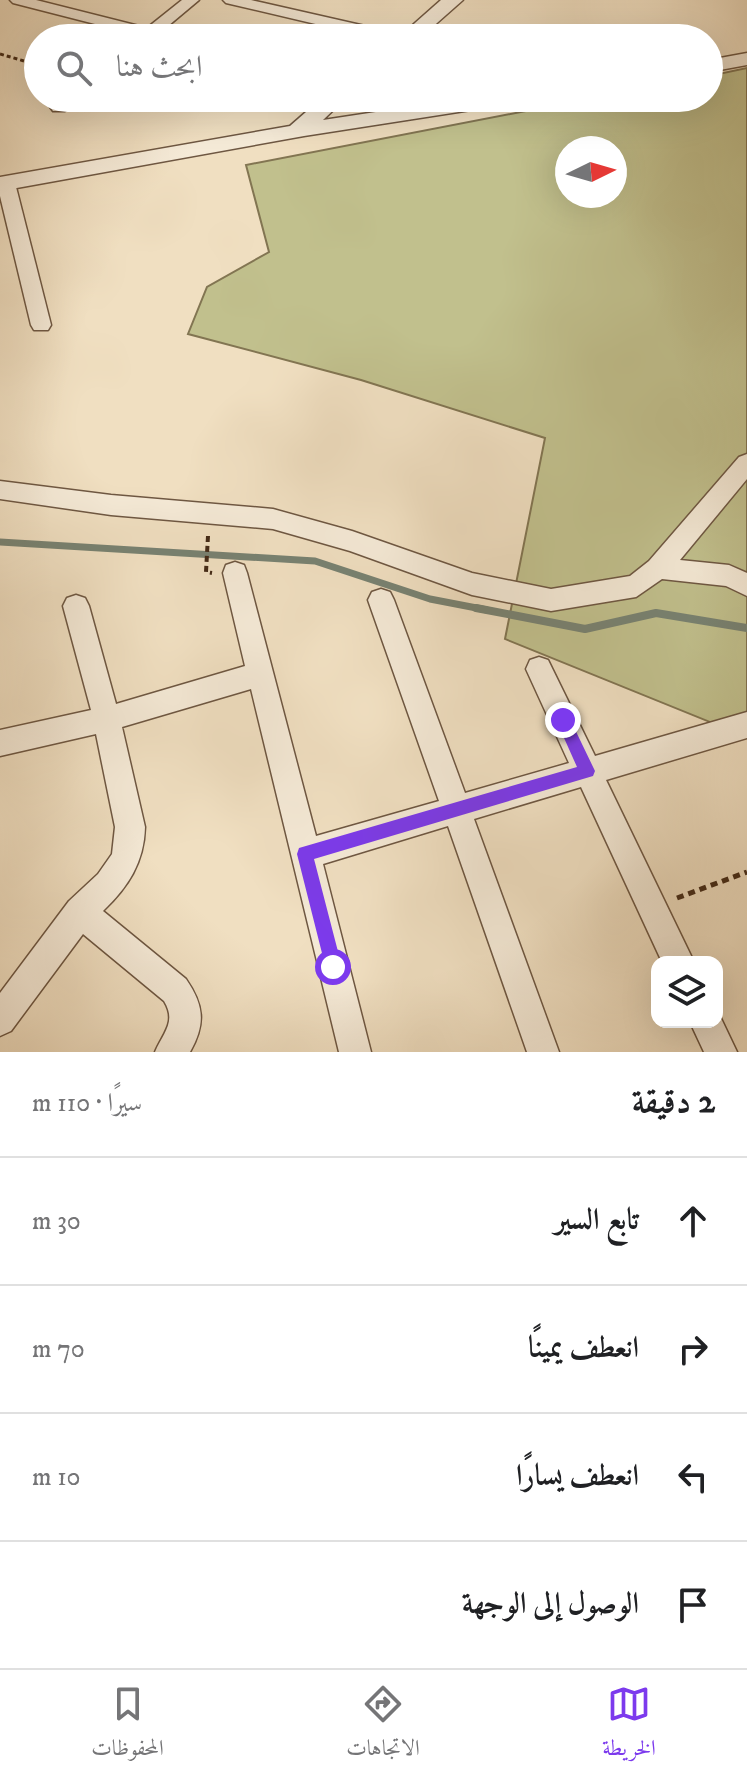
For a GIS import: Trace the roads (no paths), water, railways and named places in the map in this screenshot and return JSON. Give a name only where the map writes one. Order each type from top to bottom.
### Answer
[{"type":"street","points":[[18,0],[104,24]]},
{"type":"street","points":[[162,24],[191,0]]},
{"type":"street","points":[[231,0],[335,24]]},
{"type":"street","points":[[425,24],[453,0]]},
{"type":"street","points":[[723,63],[747,59]]},
{"type":"street","points":[[297,131],[319,112]]},
{"type":"street","points":[[41,325],[3,183],[420,112]]},
{"type":"street","points":[[0,490],[210,515],[273,519],[352,541],[472,584],[551,600],[636,586],[658,568],[747,463]]},
{"type":"street","points":[[658,568],[729,576],[747,585]]},
{"type":"street","points":[[235,573],[355,1052]]},
{"type":"street","points":[[381,600],[543,1052]]},
{"type":"street","points":[[0,1020],[80,912],[124,867],[131,845],[107,719],[76,606]]},
{"type":"street","points":[[539,669],[675,956]]},
{"type":"street","points":[[0,743],[107,719],[260,674]]},
{"type":"street","points":[[305,854],[747,725]]},
{"type":"street","points":[[80,912],[175,990],[184,1002],[188,1015],[184,1033],[171,1052]]},
{"type":"street","points":[[709,1028],[721,1052]]},
{"type":"waterway","points":[[0,542],[315,561],[430,599],[487,610]]},
{"type":"waterway","points":[[476,608],[585,629],[656,613],[747,628]]}]
